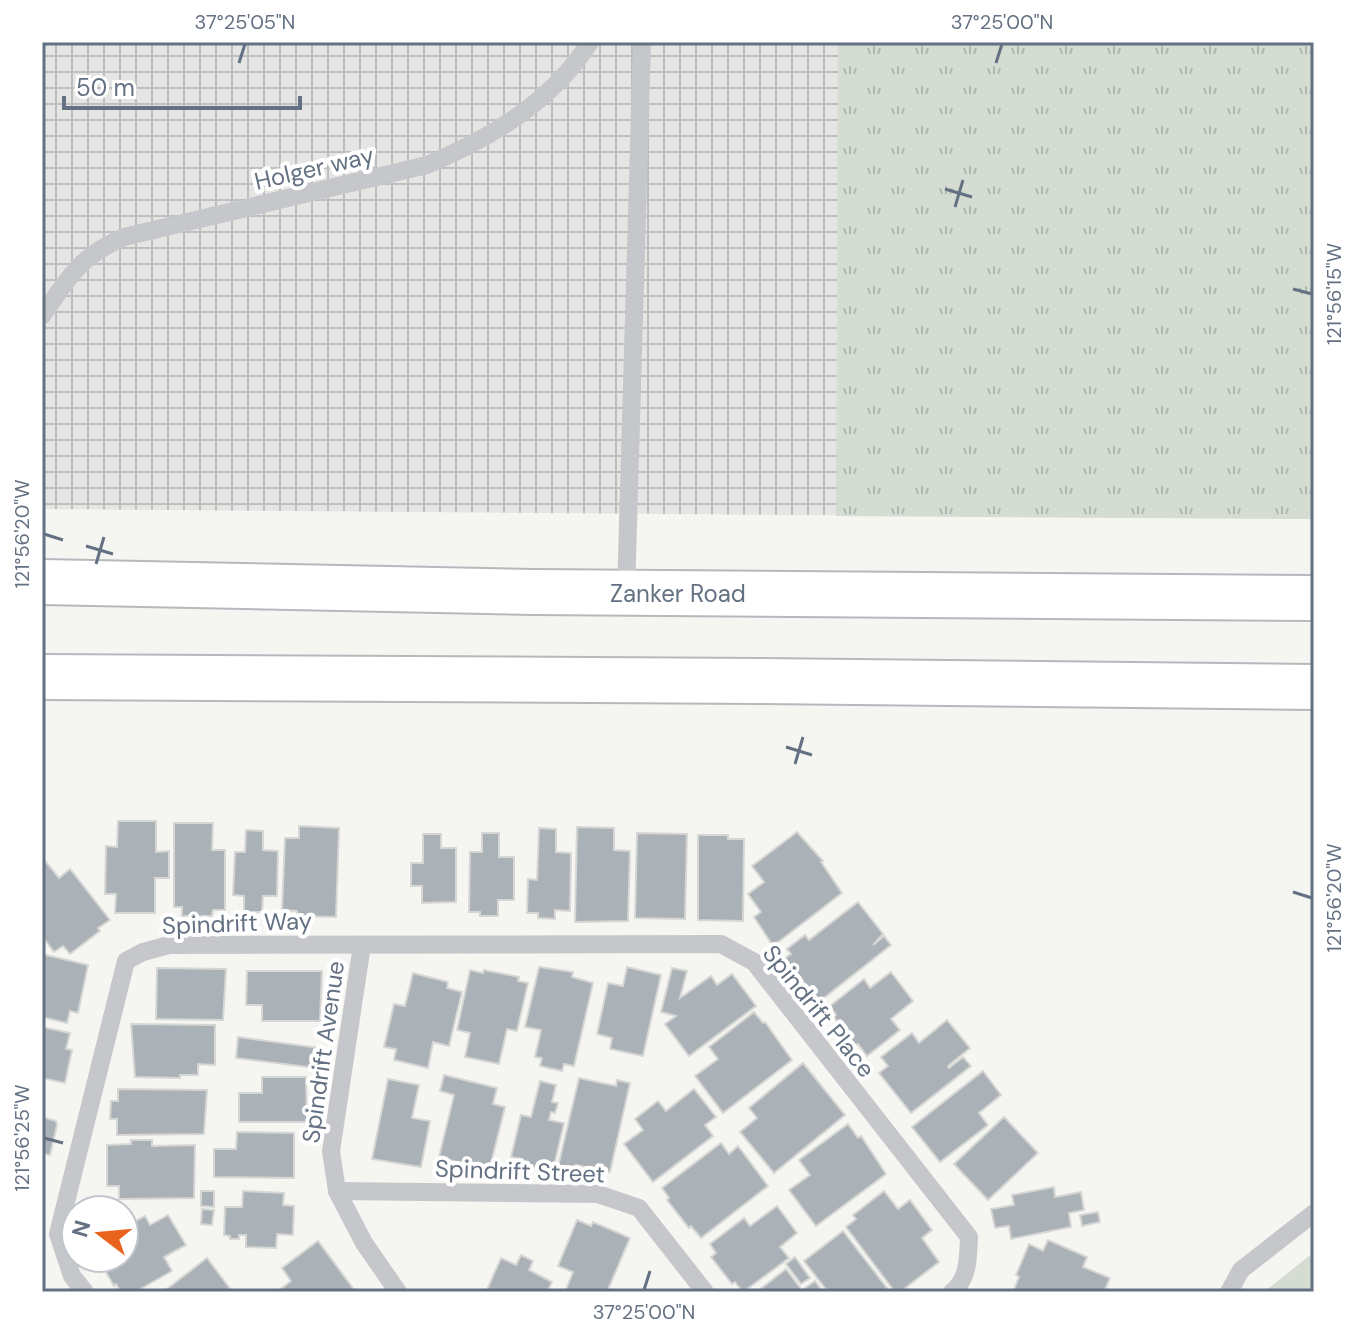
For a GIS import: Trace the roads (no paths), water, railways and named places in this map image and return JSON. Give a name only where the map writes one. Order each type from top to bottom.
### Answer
[{"type":"main road","name":"Zanker Road","points":[[42,582],[626,593],[1314,598]]},
{"type":"main road","points":[[42,677],[1314,687]]},
{"type":"lane","name":"Holger way","points":[[42,316],[76,267],[98,248],[124,237],[427,165],[472,146],[512,121],[549,92],[590,42]]},
{"type":"lane","points":[[626,593],[642,42]]},
{"type":"lane","name":"Spindrift Place","points":[[362,945],[721,944],[738,952],[754,962],[969,1237],[962,1285],[952,1292]]},
{"type":"lane","name":"Spindrift Way","points":[[85,1292],[72,1276],[58,1234],[126,961],[143,952],[169,945],[362,945]]},
{"type":"lane","name":"Spindrift Avenue","points":[[362,945],[331,1151],[337,1191],[364,1243],[398,1292]]},
{"type":"lane","name":"Spindrift Street","points":[[337,1191],[598,1194],[624,1200],[639,1208],[705,1292]]},
{"type":"lane","points":[[1229,1292],[1241,1270],[1314,1213]]}]
